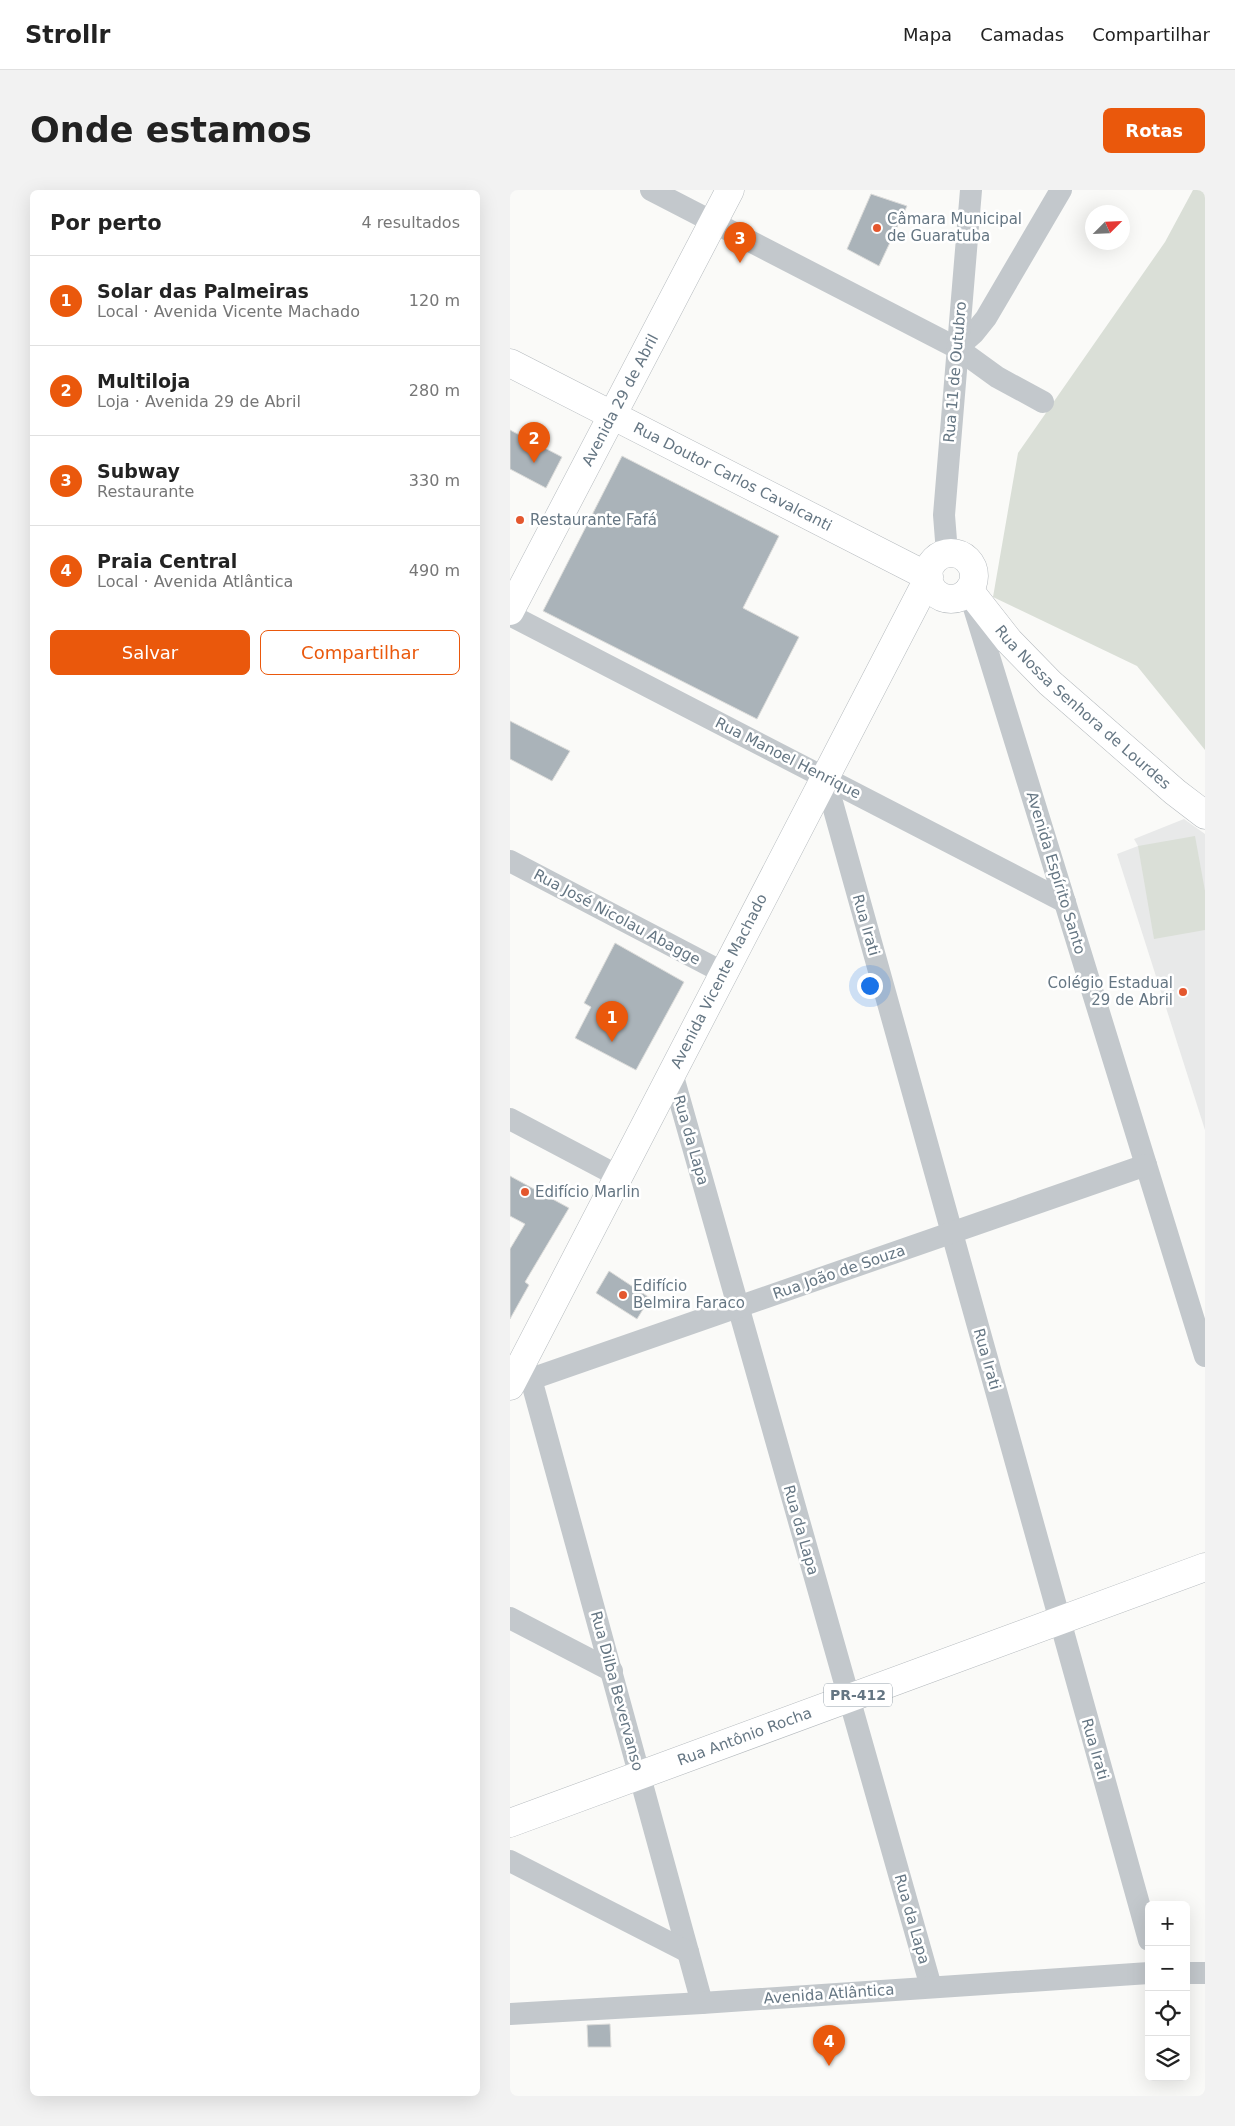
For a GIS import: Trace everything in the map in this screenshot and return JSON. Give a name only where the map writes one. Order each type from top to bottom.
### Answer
[{"type":"main road","name":"Avenida 29 de Abril","points":[[510,613],[730,190]]},
{"type":"main road","name":"Rua Doutor Carlos Cavalcanti","points":[[510,363],[928,577]]},
{"type":"main road","points":[[947,553],[961,555],[971,564],[974,578],[969,590],[956,598],[941,596],[934,591],[928,577],[935,559],[947,553]]},
{"type":"main road","name":"Avenida Vicente Machado","points":[[517,1376],[618,1176],[928,577]]},
{"type":"main road","name":"Rua Nossa Senhora de Lourdes","points":[[969,590],[1009,641],[1050,683],[1175,792],[1205,815]]},
{"type":"main road","name":"Rua Antônio Rocha","points":[[510,1823],[1205,1568]]},
{"type":"street","points":[[651,190],[957,348],[997,377],[1043,402]]},
{"type":"street","name":"Rua 11 de Outubro","points":[[947,553],[944,515],[971,190]]},
{"type":"street","points":[[957,348],[974,333],[986,318],[1061,190]]},
{"type":"street","name":"Avenida Espírito Santo","points":[[969,590],[1205,1356]]},
{"type":"street","name":"Rua Manoel Henrique","points":[[510,613],[1065,902]]},
{"type":"street","name":"Rua Irati","points":[[825,777],[1145,1926]]},
{"type":"street","name":"Rua José Nicolau Abagge","points":[[510,861],[724,973]]},
{"type":"street","name":"Rua da Lapa","points":[[672,1073],[931,1987]]},
{"type":"street","points":[[510,1119],[618,1176]]},
{"type":"street","name":"Rua João de Souza","points":[[517,1376],[738,1307],[1146,1166]]},
{"type":"street","name":"Rua Dilba Bevervanso","points":[[517,1376],[612,1671],[702,2003]]},
{"type":"street","points":[[510,1618],[612,1671]]},
{"type":"street","points":[[510,1861],[688,1952]]},
{"type":"street","name":"Avenida Atlântica","points":[[510,2014],[1145,1973]]},
{"type":"street","points":[[1190,1973],[1205,1973]]},
{"type":"shaded area","points":[[1193,190],[1205,190],[1205,750],[1137,666],[993,597],[1018,453],[1165,242]]},
{"type":"shaded area","name":"Colégio Estadual 29 de Abril","points":[[1184,819],[1205,834],[1205,1130],[1117,854],[1138,846],[1134,839]]},
{"type":"shaded area","points":[[1195,836],[1205,891],[1205,930],[1154,939],[1138,846]]},
{"type":"building","name":"Câmara Municipal de Guaratuba","points":[[871,194],[907,206],[879,266],[847,249]]},
{"type":"building","points":[[510,430],[562,457],[546,488],[510,469]]},
{"type":"building","points":[[622,456],[779,536],[743,608],[799,637],[757,719],[543,611]]},
{"type":"building","points":[[510,721],[570,751],[552,781],[510,759]]},
{"type":"building","points":[[615,943],[684,982],[636,1070],[575,1038],[591,1007],[584,1003]]},
{"type":"building","points":[[510,1176],[569,1208],[525,1282],[529,1285],[510,1319],[510,1249],[525,1224],[510,1216]]},
{"type":"building","name":"Edifício Belmira Faraco","points":[[609,1271],[650,1298],[637,1319],[596,1293]]},
{"type":"building","points":[[610,2024],[611,2047],[588,2047],[587,2025]]},
{"type":"place","name":"Câmara Municipal de Guaratuba","points":[[877,228]]},
{"type":"place","name":"Subway","points":[[740,263]]},
{"type":"place","name":"Multiloja","points":[[534,463]]},
{"type":"place","name":"Restaurante Fafá","points":[[520,520]]},
{"type":"place","name":"Colégio Estadual 29 de Abril","points":[[1183,992]]},
{"type":"place","name":"Solar das Palmeiras","points":[[612,1042]]},
{"type":"place","name":"Edifício Marlin","points":[[525,1192]]},
{"type":"place","name":"Edifício Belmira Faraco","points":[[623,1295]]},
{"type":"place","name":"Praia Central","points":[[829,2066]]}]
